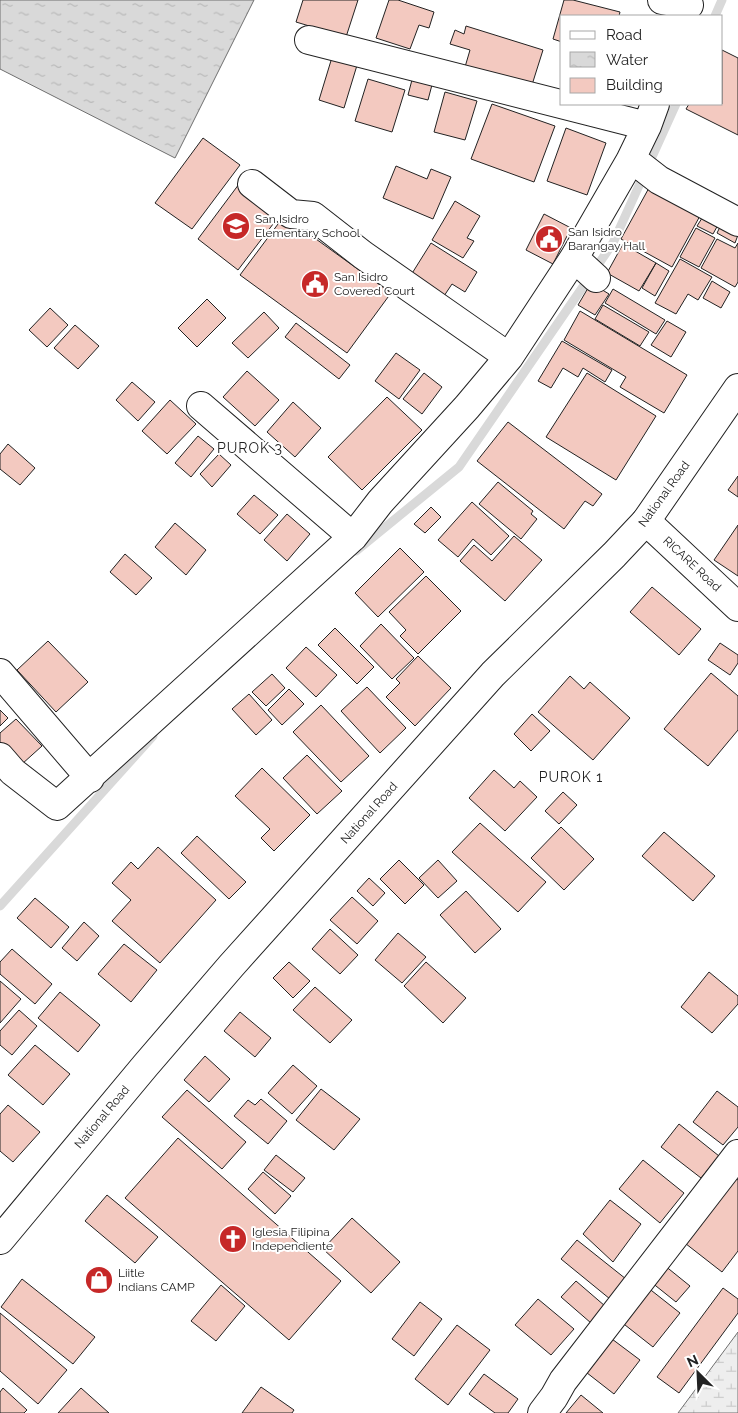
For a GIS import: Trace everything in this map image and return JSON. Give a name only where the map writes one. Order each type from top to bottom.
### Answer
[{"type":"street","points":[[662,0],[688,7]]},
{"type":"street","points":[[309,40],[560,95]]},
{"type":"street","points":[[0,757],[13,772],[57,806],[353,537],[380,502],[467,408],[585,268],[643,169],[651,115],[605,105]]},
{"type":"street","points":[[643,169],[738,222]]},
{"type":"street","points":[[252,184],[291,214],[313,216],[363,255],[509,357]]},
{"type":"street","name":"National Road","points":[[0,1240],[157,1051],[486,681],[646,521],[738,388]]},
{"type":"street","points":[[201,406],[353,537]]},
{"type":"street","name":"RICARE Road","points":[[646,521],[738,607]]},
{"type":"street","points":[[0,673],[90,778]]},
{"type":"street","points":[[542,1413],[554,1397],[562,1380],[738,1154]]},
{"type":"green space","points":[[738,1332],[738,1413],[678,1413]]},
{"type":"water","points":[[0,0],[254,0],[175,158],[0,69]]},
{"type":"building","points":[[303,0],[358,0],[346,37],[296,22]]},
{"type":"building","points":[[389,0],[398,0],[434,12],[429,28],[419,25],[410,49],[376,38]]},
{"type":"building","points":[[564,0],[573,0],[620,12],[619,15],[560,15],[560,41],[553,39]]},
{"type":"building","points":[[466,26],[543,50],[531,88],[465,67],[470,50],[450,44],[455,30],[464,34]]},
{"type":"building","points":[[723,50],[738,58],[738,135],[686,109],[688,105],[723,105]]},
{"type":"building","points":[[333,54],[358,62],[344,108],[319,100]]},
{"type":"building","points":[[413,76],[433,81],[428,100],[408,95]]},
{"type":"building","points":[[368,79],[405,90],[392,132],[355,121]]},
{"type":"building","points":[[445,92],[477,101],[465,140],[434,132]]},
{"type":"building","points":[[492,104],[555,126],[534,182],[471,159]]},
{"type":"building","points":[[566,128],[606,143],[587,195],[547,181]]},
{"type":"building","points":[[203,138],[240,165],[192,229],[155,203]]},
{"type":"building","points":[[396,166],[427,179],[431,169],[451,177],[433,219],[383,198]]},
{"type":"building","name":"San Isidro Elementary School","points":[[242,180],[283,211],[238,270],[198,239]]},
{"type":"building","points":[[650,186],[701,214],[672,267],[621,239]]},
{"type":"building","points":[[455,201],[480,216],[467,238],[474,241],[463,258],[432,240]]},
{"type":"building","name":"San Isidro Barangay Hall","points":[[544,214],[571,228],[553,264],[526,250]]},
{"type":"building","points":[[704,215],[719,223],[713,234],[697,226]]},
{"type":"building","name":"San Isidro Covered Court","points":[[284,216],[391,293],[347,353],[240,275]]},
{"type":"building","points":[[721,225],[738,235],[735,243],[717,233]]},
{"type":"building","points":[[696,228],[715,238],[699,267],[680,257]]},
{"type":"building","points":[[717,239],[735,248],[738,243],[738,282],[735,287],[701,268]]},
{"type":"building","points":[[431,243],[477,272],[465,292],[452,284],[444,296],[411,275]]},
{"type":"building","points":[[623,244],[656,263],[639,291],[607,273]]},
{"type":"building","points":[[680,259],[712,277],[698,300],[688,294],[676,314],[655,303]]},
{"type":"building","points":[[656,263],[669,271],[655,296],[642,288]]},
{"type":"building","points":[[712,281],[730,292],[721,308],[703,298]]},
{"type":"building","points":[[591,283],[609,294],[595,315],[578,305]]},
{"type":"building","points":[[613,289],[665,320],[656,334],[605,303]]},
{"type":"building","points":[[207,299],[226,318],[197,347],[178,328]]},
{"type":"building","points":[[603,305],[649,332],[640,346],[595,319]]},
{"type":"building","points":[[50,308],[68,325],[47,347],[29,330]]},
{"type":"building","points":[[580,311],[687,375],[664,413],[620,387],[626,377],[564,340]]},
{"type":"building","points":[[264,312],[279,328],[248,358],[232,343]]},
{"type":"building","points":[[667,321],[686,332],[671,357],[651,345]]},
{"type":"building","points":[[296,323],[350,365],[339,379],[285,337]]},
{"type":"building","points":[[75,325],[99,346],[78,369],[54,348]]},
{"type":"building","points":[[562,341],[612,370],[605,382],[583,368],[578,377],[563,368],[551,388],[538,381]]},
{"type":"building","points":[[396,353],[420,370],[399,399],[375,381]]},
{"type":"building","points":[[247,371],[279,400],[255,426],[223,397]]},
{"type":"building","points":[[424,373],[442,387],[422,414],[403,399]]},
{"type":"building","points":[[587,373],[656,416],[616,480],[546,437]]},
{"type":"building","points":[[132,382],[155,402],[138,421],[116,400]]},
{"type":"building","points":[[387,397],[422,430],[362,490],[328,457]]},
{"type":"building","points":[[170,400],[196,424],[167,454],[142,431]]},
{"type":"building","points":[[293,402],[321,428],[295,457],[267,432]]},
{"type":"building","points":[[508,422],[602,494],[593,506],[585,501],[564,529],[477,461]]},
{"type":"building","points":[[198,436],[214,449],[191,477],[175,463]]},
{"type":"building","points":[[8,444],[35,468],[20,485],[0,469],[0,454]]},
{"type":"building","points":[[219,454],[231,465],[212,487],[200,474]]},
{"type":"building","points":[[738,476],[738,497],[728,490]]},
{"type":"building","points":[[498,482],[533,511],[531,514],[537,519],[521,539],[479,504]]},
{"type":"building","points":[[254,495],[278,515],[260,534],[237,514]]},
{"type":"building","points":[[472,502],[509,536],[491,555],[473,539],[458,557],[438,540]]},
{"type":"building","points":[[431,507],[441,517],[425,533],[414,524]]},
{"type":"building","points":[[287,514],[310,534],[287,561],[264,540]]},
{"type":"building","points":[[175,523],[206,550],[186,575],[155,547]]},
{"type":"building","points":[[738,525],[738,576],[714,560]]},
{"type":"building","points":[[514,536],[542,560],[505,601],[460,561],[474,545],[492,561]]},
{"type":"building","points":[[400,548],[424,572],[378,617],[355,593]]},
{"type":"building","points":[[125,554],[152,578],[136,595],[110,572]]},
{"type":"building","points":[[426,576],[461,611],[418,654],[400,636],[406,630],[389,612]]},
{"type":"building","points":[[652,587],[701,629],[679,655],[630,612]]},
{"type":"building","points":[[381,624],[414,658],[392,679],[360,646]]},
{"type":"building","points":[[335,628],[374,667],[357,684],[318,645]]},
{"type":"building","points":[[48,641],[88,682],[56,712],[17,670]]},
{"type":"building","points":[[720,643],[738,655],[738,663],[730,675],[708,660]]},
{"type":"building","points":[[306,647],[337,675],[316,697],[286,668]]},
{"type":"building","points":[[418,656],[451,688],[415,726],[386,697],[400,683],[396,679]]},
{"type":"building","points":[[711,673],[738,696],[738,730],[708,766],[664,729]]},
{"type":"building","points":[[272,674],[285,688],[266,706],[252,692]]},
{"type":"building","points":[[570,676],[584,689],[590,682],[630,718],[593,760],[538,712]]},
{"type":"building","points":[[367,687],[406,728],[380,753],[341,711]]},
{"type":"building","points":[[289,689],[304,704],[282,725],[268,710]]},
{"type":"building","points":[[249,694],[272,720],[256,735],[232,709]]},
{"type":"building","points":[[321,705],[369,756],[341,782],[293,732]]},
{"type":"building","points":[[0,710],[8,718],[0,726]]},
{"type":"building","points":[[532,714],[550,731],[531,751],[514,734]]},
{"type":"building","points":[[16,719],[42,746],[22,764],[0,742],[0,733]]},
{"type":"building","points":[[307,755],[342,791],[317,814],[283,778]]},
{"type":"building","points":[[262,768],[310,815],[274,851],[261,838],[270,829],[235,796]]},
{"type":"building","points":[[494,770],[514,788],[520,781],[537,797],[505,831],[469,798]]},
{"type":"building","points":[[563,792],[577,805],[559,824],[545,811]]},
{"type":"building","points":[[480,823],[546,882],[518,912],[452,852]]},
{"type":"building","points":[[561,827],[594,859],[564,890],[531,858]]},
{"type":"building","points":[[664,832],[715,876],[693,901],[642,856]]},
{"type":"building","points":[[197,836],[246,882],[229,899],[181,853]]},
{"type":"building","points":[[158,847],[216,900],[160,963],[112,921],[131,900],[112,883],[131,862],[138,869]]},
{"type":"building","points":[[399,860],[424,885],[405,904],[380,879]]},
{"type":"building","points":[[438,860],[457,881],[438,898],[419,878]]},
{"type":"building","points":[[369,878],[385,893],[373,906],[357,891]]},
{"type":"building","points":[[466,891],[501,929],[475,953],[440,915]]},
{"type":"building","points":[[352,897],[378,921],[357,944],[330,920]]},
{"type":"building","points":[[35,898],[69,927],[51,948],[17,918]]},
{"type":"building","points":[[84,922],[99,936],[77,961],[62,948]]},
{"type":"building","points":[[330,929],[358,955],[340,974],[312,949]]},
{"type":"building","points":[[398,933],[426,957],[402,983],[375,960]]},
{"type":"building","points":[[124,944],[157,970],[131,1002],[98,974]]},
{"type":"building","points":[[12,949],[52,984],[35,1004],[0,974],[0,962]]},
{"type":"building","points":[[289,962],[310,981],[293,998],[273,978]]},
{"type":"building","points":[[426,962],[466,998],[443,1023],[404,986]]},
{"type":"building","points":[[709,972],[738,996],[738,1004],[712,1033],[681,1007]]},
{"type":"building","points":[[0,981],[21,999],[0,1023]]},
{"type":"building","points":[[315,987],[352,1020],[330,1043],[293,1010]]},
{"type":"building","points":[[60,992],[100,1025],[78,1052],[38,1018]]},
{"type":"building","points":[[19,1010],[37,1026],[12,1055],[0,1045],[0,1031]]},
{"type":"building","points":[[240,1012],[271,1038],[255,1057],[224,1031]]},
{"type":"building","points":[[35,1045],[70,1074],[43,1105],[8,1075]]},
{"type":"building","points":[[205,1056],[230,1079],[209,1102],[184,1080]]},
{"type":"building","points":[[293,1065],[317,1086],[292,1114],[268,1093]]},
{"type":"building","points":[[321,1089],[360,1119],[334,1150],[296,1120]]},
{"type":"building","points":[[187,1090],[246,1142],[222,1169],[162,1117]]},
{"type":"building","points":[[717,1091],[738,1107],[738,1127],[723,1145],[693,1122]]},
{"type":"building","points":[[261,1099],[287,1121],[268,1144],[234,1116],[248,1100],[255,1105]]},
{"type":"building","points":[[8,1105],[40,1132],[13,1162],[0,1151],[0,1114]]},
{"type":"building","points":[[679,1124],[719,1156],[701,1178],[661,1147]]},
{"type":"building","name":"Iglesia Filipina Independiente","points":[[178,1138],[341,1281],[289,1340],[125,1198]]},
{"type":"building","points":[[276,1155],[305,1178],[293,1192],[264,1170]]},
{"type":"building","points":[[643,1160],[684,1193],[660,1223],[619,1189]]},
{"type":"building","points":[[263,1172],[291,1196],[275,1214],[248,1189]]},
{"type":"building","points":[[732,1175],[738,1180],[738,1251],[722,1272],[681,1240]]},
{"type":"building","points":[[107,1195],[158,1237],[135,1263],[85,1221]]},
{"type":"building","points":[[610,1200],[641,1224],[613,1262],[583,1234]]},
{"type":"building","points":[[352,1218],[400,1262],[371,1293],[323,1249]]},
{"type":"building","points":[[577,1240],[626,1279],[610,1299],[561,1259]]},
{"type":"building","points":[[664,1265],[690,1286],[676,1302],[651,1282]]},
{"type":"building","points":[[22,1279],[95,1337],[73,1364],[1,1307]]},
{"type":"building","points":[[576,1281],[605,1306],[591,1323],[561,1297]]},
{"type":"building","points":[[221,1285],[245,1306],[216,1341],[191,1321]]},
{"type":"building","points":[[647,1287],[680,1313],[653,1347],[620,1321]]},
{"type":"building","points":[[723,1288],[738,1299],[738,1313],[679,1393],[657,1377]]},
{"type":"building","points":[[538,1299],[574,1329],[551,1355],[515,1325]]},
{"type":"building","points":[[420,1302],[442,1319],[414,1356],[392,1339]]},
{"type":"building","points":[[0,1313],[67,1370],[38,1404],[0,1371]]},
{"type":"building","points":[[457,1325],[490,1350],[448,1405],[415,1379]]},
{"type":"building","points":[[608,1336],[640,1360],[614,1394],[582,1369]]},
{"type":"building","points":[[484,1374],[518,1399],[508,1413],[495,1413],[469,1394]]},
{"type":"building","points":[[261,1387],[294,1410],[292,1413],[242,1413]]},
{"type":"building","points":[[3,1388],[27,1410],[24,1413],[0,1413],[0,1392]]},
{"type":"building","points":[[81,1388],[109,1413],[58,1413]]},
{"type":"building","points":[[581,1395],[603,1413],[566,1413]]},
{"type":"waterway","points":[[715,15],[722,0]]},
{"type":"waterway","points":[[356,551],[459,467],[613,243],[676,105]]},
{"type":"waterway","points":[[0,906],[153,736]]},
{"type":"place","name":"San Isidro Elementary School","points":[[236,226]]},
{"type":"place","name":"San Isidro Barangay Hall","points":[[549,239]]},
{"type":"place","name":"San Isidro Covered Court","points":[[315,284]]},
{"type":"place","name":"Iglesia Filipina Independiente","points":[[233,1239]]},
{"type":"place","name":"Liitle Indians CAMP","points":[[99,1280]]},
{"type":"district","name":"PUROK 3","points":[[250,448]]},
{"type":"district","name":"PUROK 1","points":[[571,777]]}]
